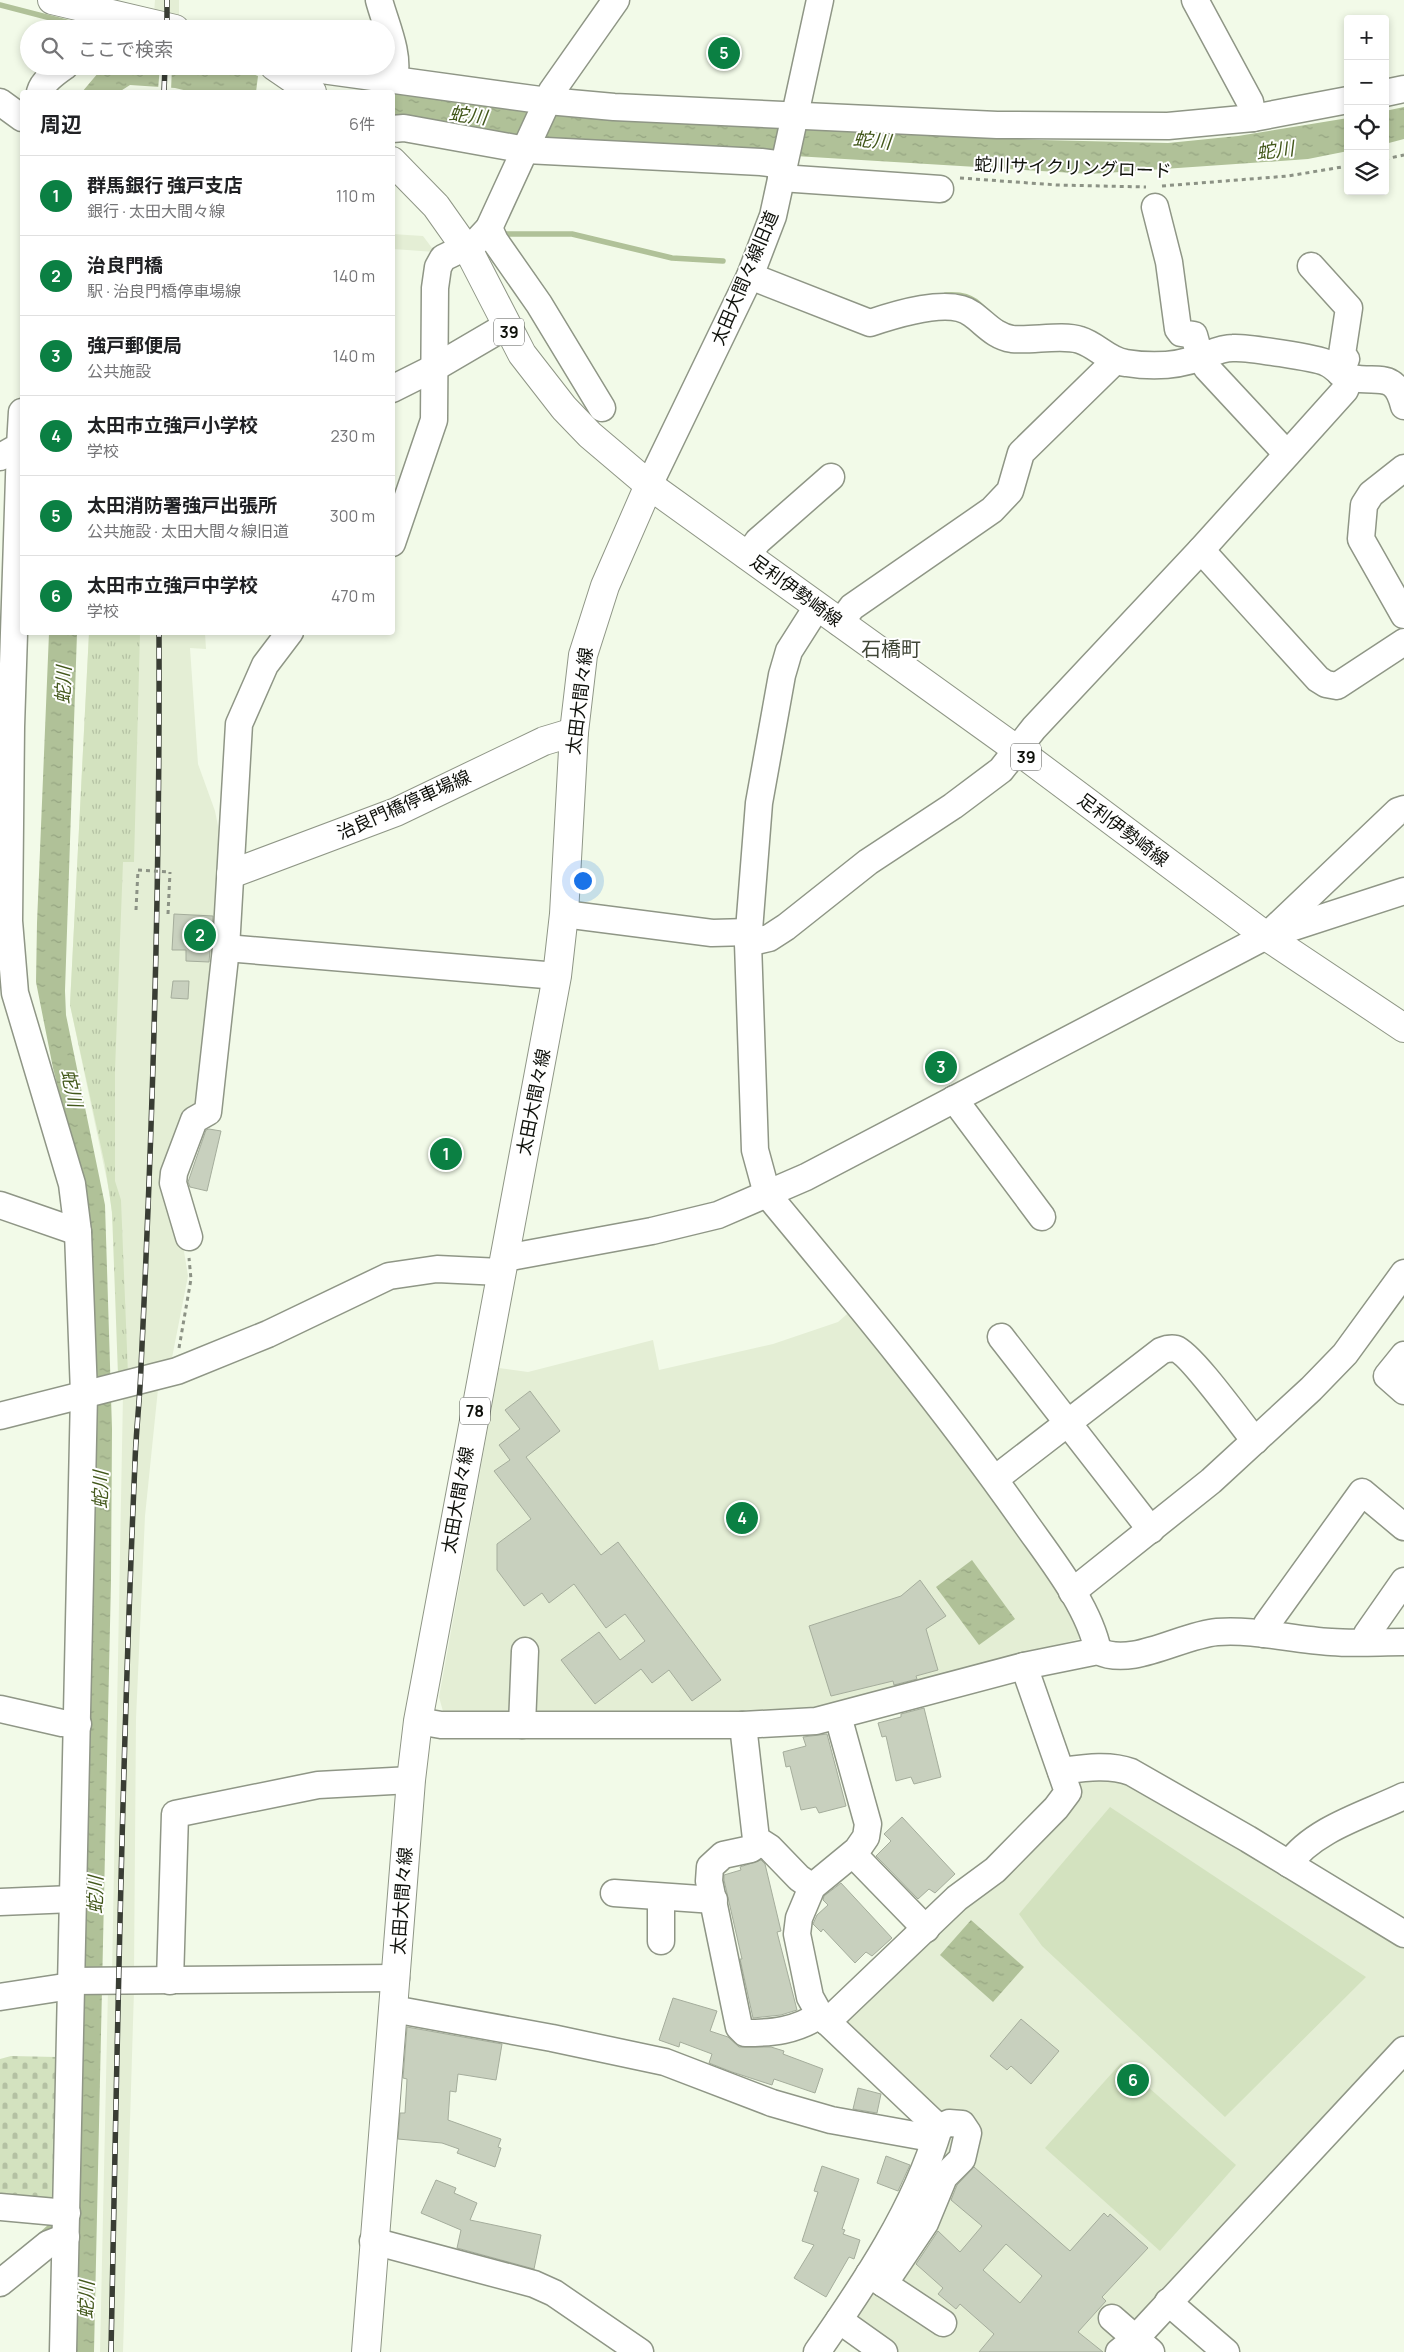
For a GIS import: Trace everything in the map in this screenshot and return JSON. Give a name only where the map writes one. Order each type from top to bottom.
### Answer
[{"type":"main road","points":[[52,0],[102,20]]},
{"type":"main road","points":[[288,75],[309,90]]},
{"type":"main road","name":"足利伊勢崎線","points":[[395,164],[436,206],[466,248],[506,326],[535,373],[564,408],[590,435],[649,485],[1016,750],[1266,936],[1404,1028]]},
{"type":"main road","name":"太田大間々線","points":[[366,2352],[373,2241],[411,1780],[418,1721],[557,976],[564,914],[574,732],[584,655],[605,586],[649,485]]},
{"type":"main road","name":"治良門橋停車場線","points":[[231,874],[396,812],[544,741],[574,732]]},
{"type":"street","points":[[379,0],[385,20]]},
{"type":"street","points":[[395,534],[434,420],[436,367],[435,288],[438,267],[443,258],[466,248],[481,238],[489,228],[528,147],[546,103],[616,0]]},
{"type":"street","name":"太田大間々線旧道","points":[[649,485],[750,276],[773,216],[820,0]]},
{"type":"street","points":[[1195,0],[1252,110]]},
{"type":"street","points":[[395,62],[395,74]]},
{"type":"street","points":[[40,90],[41,87],[53,75]]},
{"type":"street","points":[[368,75],[546,103],[860,120],[997,125],[1168,126],[1252,110],[1344,100]]},
{"type":"street","points":[[1389,92],[1404,89]]},
{"type":"street","points":[[0,102],[20,117]]},
{"type":"street","points":[[395,129],[404,128],[528,147],[742,160],[784,167],[949,183]]},
{"type":"street","points":[[1154,207],[1170,262],[1178,329],[1197,346],[1214,351],[1234,348],[1326,362],[1345,370],[1389,380],[1397,386],[1404,406]]},
{"type":"street","points":[[489,228],[495,241],[539,304],[602,408]]},
{"type":"street","points":[[564,914],[748,938],[769,938],[786,927],[868,862],[989,781],[1345,390],[1345,370],[1342,354],[1349,308],[1311,266]]},
{"type":"street","points":[[750,276],[870,323],[888,317],[936,307],[959,306],[971,313],[997,336],[1013,339],[1079,339],[1115,361],[1151,366],[1197,346]]},
{"type":"street","points":[[395,388],[436,367],[506,326]]},
{"type":"street","points":[[1197,346],[1207,368],[1287,454]]},
{"type":"street","points":[[840,623],[852,608],[992,510],[1010,490],[1021,453],[1115,361]]},
{"type":"street","points":[[20,419],[10,452],[5,728],[7,995],[69,1171],[78,1232],[87,1394],[63,2352]]},
{"type":"street","points":[[1404,468],[1371,494],[1364,505],[1361,539],[1404,615]]},
{"type":"street","points":[[747,556],[758,541],[831,477]]},
{"type":"street","points":[[1201,550],[1318,680],[1326,684],[1337,686],[1404,642]]},
{"type":"street","points":[[817,607],[789,651],[782,675],[759,803],[748,938],[756,1150],[766,1194],[930,1393],[995,1479],[1072,1592],[1095,1635],[1098,1651]]},
{"type":"street","points":[[189,1237],[173,1183],[174,1173],[194,1120],[208,1112],[226,948],[236,805],[239,724],[265,665],[288,635]]},
{"type":"street","points":[[1266,936],[1401,810]]},
{"type":"street","points":[[0,1416],[177,1371],[268,1334],[389,1276],[503,1263],[516,1256],[652,1232],[718,1215],[806,1177],[1266,936],[1404,891]]},
{"type":"street","points":[[226,948],[557,976]]},
{"type":"street","points":[[954,1099],[1042,1217]]},
{"type":"street","points":[[0,1206],[78,1232]]},
{"type":"street","points":[[1072,1592],[1211,1480],[1311,1389],[1344,1354],[1404,1273]]},
{"type":"street","points":[[1001,1337],[1151,1530]]},
{"type":"street","points":[[995,1479],[1161,1351],[1169,1348],[1178,1350],[1192,1363],[1254,1441]]},
{"type":"street","points":[[1404,1355],[1387,1376],[1404,1390]]},
{"type":"street","points":[[1264,1634],[1267,1624],[1362,1492],[1404,1527]]},
{"type":"street","points":[[1364,1642],[1367,1634],[1404,1581]]},
{"type":"street","points":[[418,1721],[441,1725],[743,1725],[816,1722],[1024,1666],[1098,1651],[1109,1656],[1142,1652],[1216,1632],[1264,1634],[1331,1642],[1404,1642]]},
{"type":"street","points":[[522,1725],[525,1651]]},
{"type":"street","points":[[759,1842],[751,1849],[723,1855],[710,1867],[709,1881],[739,2027],[745,2033],[776,2033],[824,2018],[926,1929],[957,1898],[995,1870],[1056,1808],[1068,1792],[1024,1666]]},
{"type":"street","points":[[0,1709],[62,1723],[78,1724]]},
{"type":"street","points":[[838,1716],[868,1824],[866,1837],[853,1854],[812,1887],[801,1911],[796,1934],[810,1997],[824,2018],[939,2128]]},
{"type":"street","points":[[743,1725],[756,1839],[770,1848],[799,1878],[812,1887]]},
{"type":"street","points":[[1061,1771],[1108,1767],[1131,1772],[1289,1864],[1404,1934]]},
{"type":"street","points":[[170,1981],[176,1814],[318,1785],[411,1780]]},
{"type":"street","points":[[1289,1864],[1297,1853],[1311,1840],[1401,1804]]},
{"type":"street","points":[[853,1854],[926,1929]]},
{"type":"street","points":[[614,1893],[714,1900]]},
{"type":"street","points":[[661,1897],[661,1941]]},
{"type":"street","points":[[0,1902],[73,1899]]},
{"type":"street","points":[[0,1997],[73,1983],[108,1981],[396,1978]]},
{"type":"street","points":[[393,2009],[552,2038],[665,2062],[772,2103],[830,2120],[920,2136],[939,2128]]},
{"type":"street","points":[[1112,2318],[1135,2348],[1168,2302],[1404,2050]]},
{"type":"street","points":[[817,2352],[839,2320],[876,2279],[932,2151],[939,2128]]},
{"type":"street","points":[[0,2207],[66,2225]]},
{"type":"street","points":[[0,2283],[48,2244],[66,2225]]},
{"type":"street","points":[[373,2241],[534,2284],[554,2293],[640,2352]]},
{"type":"street","points":[[876,2279],[943,2323]]},
{"type":"street","points":[[1168,2302],[1226,2352]]},
{"type":"street","points":[[839,2320],[884,2352]]},
{"type":"path","points":[[1389,158],[1404,155]]},
{"type":"path","name":"蛇川サイクリングロード","points":[[949,183],[1145,187],[1288,176],[1344,167]]},
{"type":"path","points":[[136,910],[138,870],[170,872],[168,914]]},
{"type":"path","points":[[178,1350],[191,1279],[189,1237]]},
{"type":"shaded area","points":[[155,0],[179,0],[179,19],[154,13]]},
{"type":"shaded area","points":[[395,234],[423,236],[435,252],[395,249]]},
{"type":"shaded area","points":[[89,635],[205,635],[206,649],[190,648],[198,764],[215,811],[222,846],[213,962],[195,1103],[179,1139],[183,1245],[188,1276],[171,1363],[128,1374],[110,1195],[70,1005]]},
{"type":"shaded area","points":[[854,1308],[927,1398],[1084,1631],[1079,1639],[805,1712],[444,1715],[439,1697],[499,1368],[528,1372],[653,1340],[659,1370],[773,1344],[838,1322]]},
{"type":"shaded area","points":[[158,1389],[145,1516],[136,1719],[134,1973],[112,1974],[123,1395]]},
{"type":"shaded area","points":[[1101,1779],[1129,1782],[1404,1944],[1404,2037],[1126,2330],[1109,2352],[896,2352],[849,2318],[940,2153],[845,2026],[847,2018],[1077,1780]]},
{"type":"shaded area","points":[[108,1989],[134,1990],[123,2352],[100,2352]]},
{"type":"green space","points":[[89,635],[140,635],[134,862],[123,862],[115,1070],[115,1181],[121,1200],[128,1374],[118,1375],[112,1212],[105,1165],[70,1005]]},
{"type":"green space","points":[[1110,1807],[1366,1977],[1225,2117],[1042,1946],[1019,1914]]},
{"type":"green space","points":[[11,2056],[57,2057],[56,2208],[0,2203],[0,2059]]},
{"type":"green space","points":[[1121,2063],[1236,2165],[1160,2251],[1045,2148]]},
{"type":"water","points":[[96,75],[258,76],[256,90],[184,90],[130,85],[122,90],[84,90]]},
{"type":"water","name":"蛇川","points":[[366,81],[553,114],[1041,140],[1168,143],[1238,136],[1344,119],[1344,152],[1308,159],[1091,174],[516,139],[395,119],[395,90],[365,90]]},
{"type":"water","points":[[1404,107],[1404,139],[1389,143],[1389,110]]},
{"type":"water","name":"蛇川","points":[[49,635],[77,635],[65,991],[66,1015],[105,1205],[112,1429],[111,1580],[94,2352],[75,2352],[83,1185],[53,1068],[36,982]]},
{"type":"water","points":[[972,1560],[1015,1619],[979,1645],[936,1587]]},
{"type":"water","points":[[971,1920],[1024,1967],[993,2002],[940,1955]]},
{"type":"pier","points":[[159,75],[172,75],[171,90],[158,90]]},
{"type":"building","points":[[174,914],[213,916],[209,962],[186,961],[186,950],[172,950]]},
{"type":"building","points":[[173,981],[189,981],[188,999],[171,998]]},
{"type":"building","points":[[206,1130],[221,1131],[207,1191],[190,1187],[188,1182]]},
{"type":"building","points":[[530,1391],[560,1431],[526,1457],[601,1555],[618,1542],[721,1680],[692,1701],[669,1670],[652,1683],[641,1669],[595,1704],[561,1660],[599,1632],[620,1660],[645,1641],[625,1614],[606,1628],[574,1584],[549,1603],[542,1593],[524,1606],[497,1570],[497,1544],[531,1519],[494,1471],[510,1460],[499,1445],[520,1429],[505,1410]]},
{"type":"building","points":[[920,1580],[946,1616],[926,1629],[938,1670],[916,1676],[917,1679],[894,1685],[893,1681],[831,1696],[809,1626],[901,1596]]},
{"type":"building","points":[[924,1708],[941,1777],[914,1784],[911,1777],[896,1781],[886,1736],[882,1737],[878,1723]]},
{"type":"building","points":[[827,1734],[846,1806],[819,1813],[816,1807],[801,1810],[790,1766],[786,1767],[783,1752],[806,1746],[803,1737]]},
{"type":"building","points":[[902,1817],[955,1874],[935,1893],[929,1889],[918,1899],[876,1856],[891,1841],[884,1834]]},
{"type":"building","points":[[761,1860],[765,1864],[781,1931],[777,1932],[797,2010],[781,2015],[753,2018],[724,1875],[741,1870],[740,1867]]},
{"type":"building","points":[[841,1883],[892,1938],[872,1956],[866,1952],[855,1963],[823,1929],[821,1932],[813,1924],[817,1915],[828,1905],[823,1900],[824,1896]]},
{"type":"building","points":[[673,1998],[717,2011],[710,2031],[728,2037],[739,2047],[771,2047],[784,2051],[783,2054],[823,2069],[815,2093],[774,2079],[772,2085],[732,2072],[709,2063],[712,2054],[680,2042],[679,2047],[659,2040]]},
{"type":"building","points":[[1021,2019],[1059,2051],[1031,2084],[1011,2066],[1007,2070],[990,2056]]},
{"type":"building","points":[[407,2027],[502,2044],[496,2080],[458,2074],[456,2092],[450,2091],[448,2120],[501,2139],[498,2147],[501,2148],[495,2167],[457,2153],[459,2149],[442,2143],[398,2139],[400,2113],[405,2113],[407,2079],[403,2078]]},
{"type":"building","points":[[858,2088],[881,2094],[877,2113],[853,2109]]},
{"type":"building","points":[[886,2156],[910,2165],[898,2191],[877,2183]]},
{"type":"building","points":[[822,2166],[859,2179],[842,2229],[845,2230],[843,2234],[860,2240],[854,2259],[849,2257],[826,2297],[794,2278],[814,2245],[802,2241],[818,2192],[814,2191]]},
{"type":"building","points":[[974,2167],[1070,2251],[1104,2213],[1108,2217],[1110,2214],[1148,2248],[1102,2297],[1106,2301],[1078,2332],[1103,2352],[979,2352],[994,2334],[960,2304],[956,2309],[938,2294],[943,2288],[916,2264],[938,2231],[960,2252],[982,2226],[951,2200],[957,2185]],"holes":[[[1006,2244],[1042,2276],[1020,2303],[983,2270]]]},
{"type":"building","points":[[436,2180],[456,2188],[454,2193],[477,2203],[470,2220],[541,2235],[534,2269],[457,2248],[461,2230],[421,2213]]},
{"type":"waterway","points":[[0,5],[58,20]]},
{"type":"waterway","points":[[503,234],[572,234],[672,258],[723,261]]},
{"type":"waterway","points":[[946,295],[966,297],[975,301],[983,308]]},
{"type":"waterway","points":[[41,2235],[52,2225]]},
{"type":"railway","points":[[167,0],[167,20]]},
{"type":"railway","points":[[164,90],[165,75]]},
{"type":"railway","points":[[111,2352],[120,1907],[127,1684],[155,1000],[159,635]]},
{"type":"place","name":"太田消防署強戸出張所","points":[[724,53]]},
{"type":"place","name":"治良門橋","points":[[200,935]]},
{"type":"place","name":"強戸郵便局","points":[[941,1067]]},
{"type":"place","name":"群馬銀行 強戸支店","points":[[446,1154]]},
{"type":"place","name":"太田市立強戸小学校","points":[[742,1518]]},
{"type":"place","name":"太田市立強戸中学校","points":[[1133,2080]]},
{"type":"district","name":"石橋町","points":[[891,649]]}]
